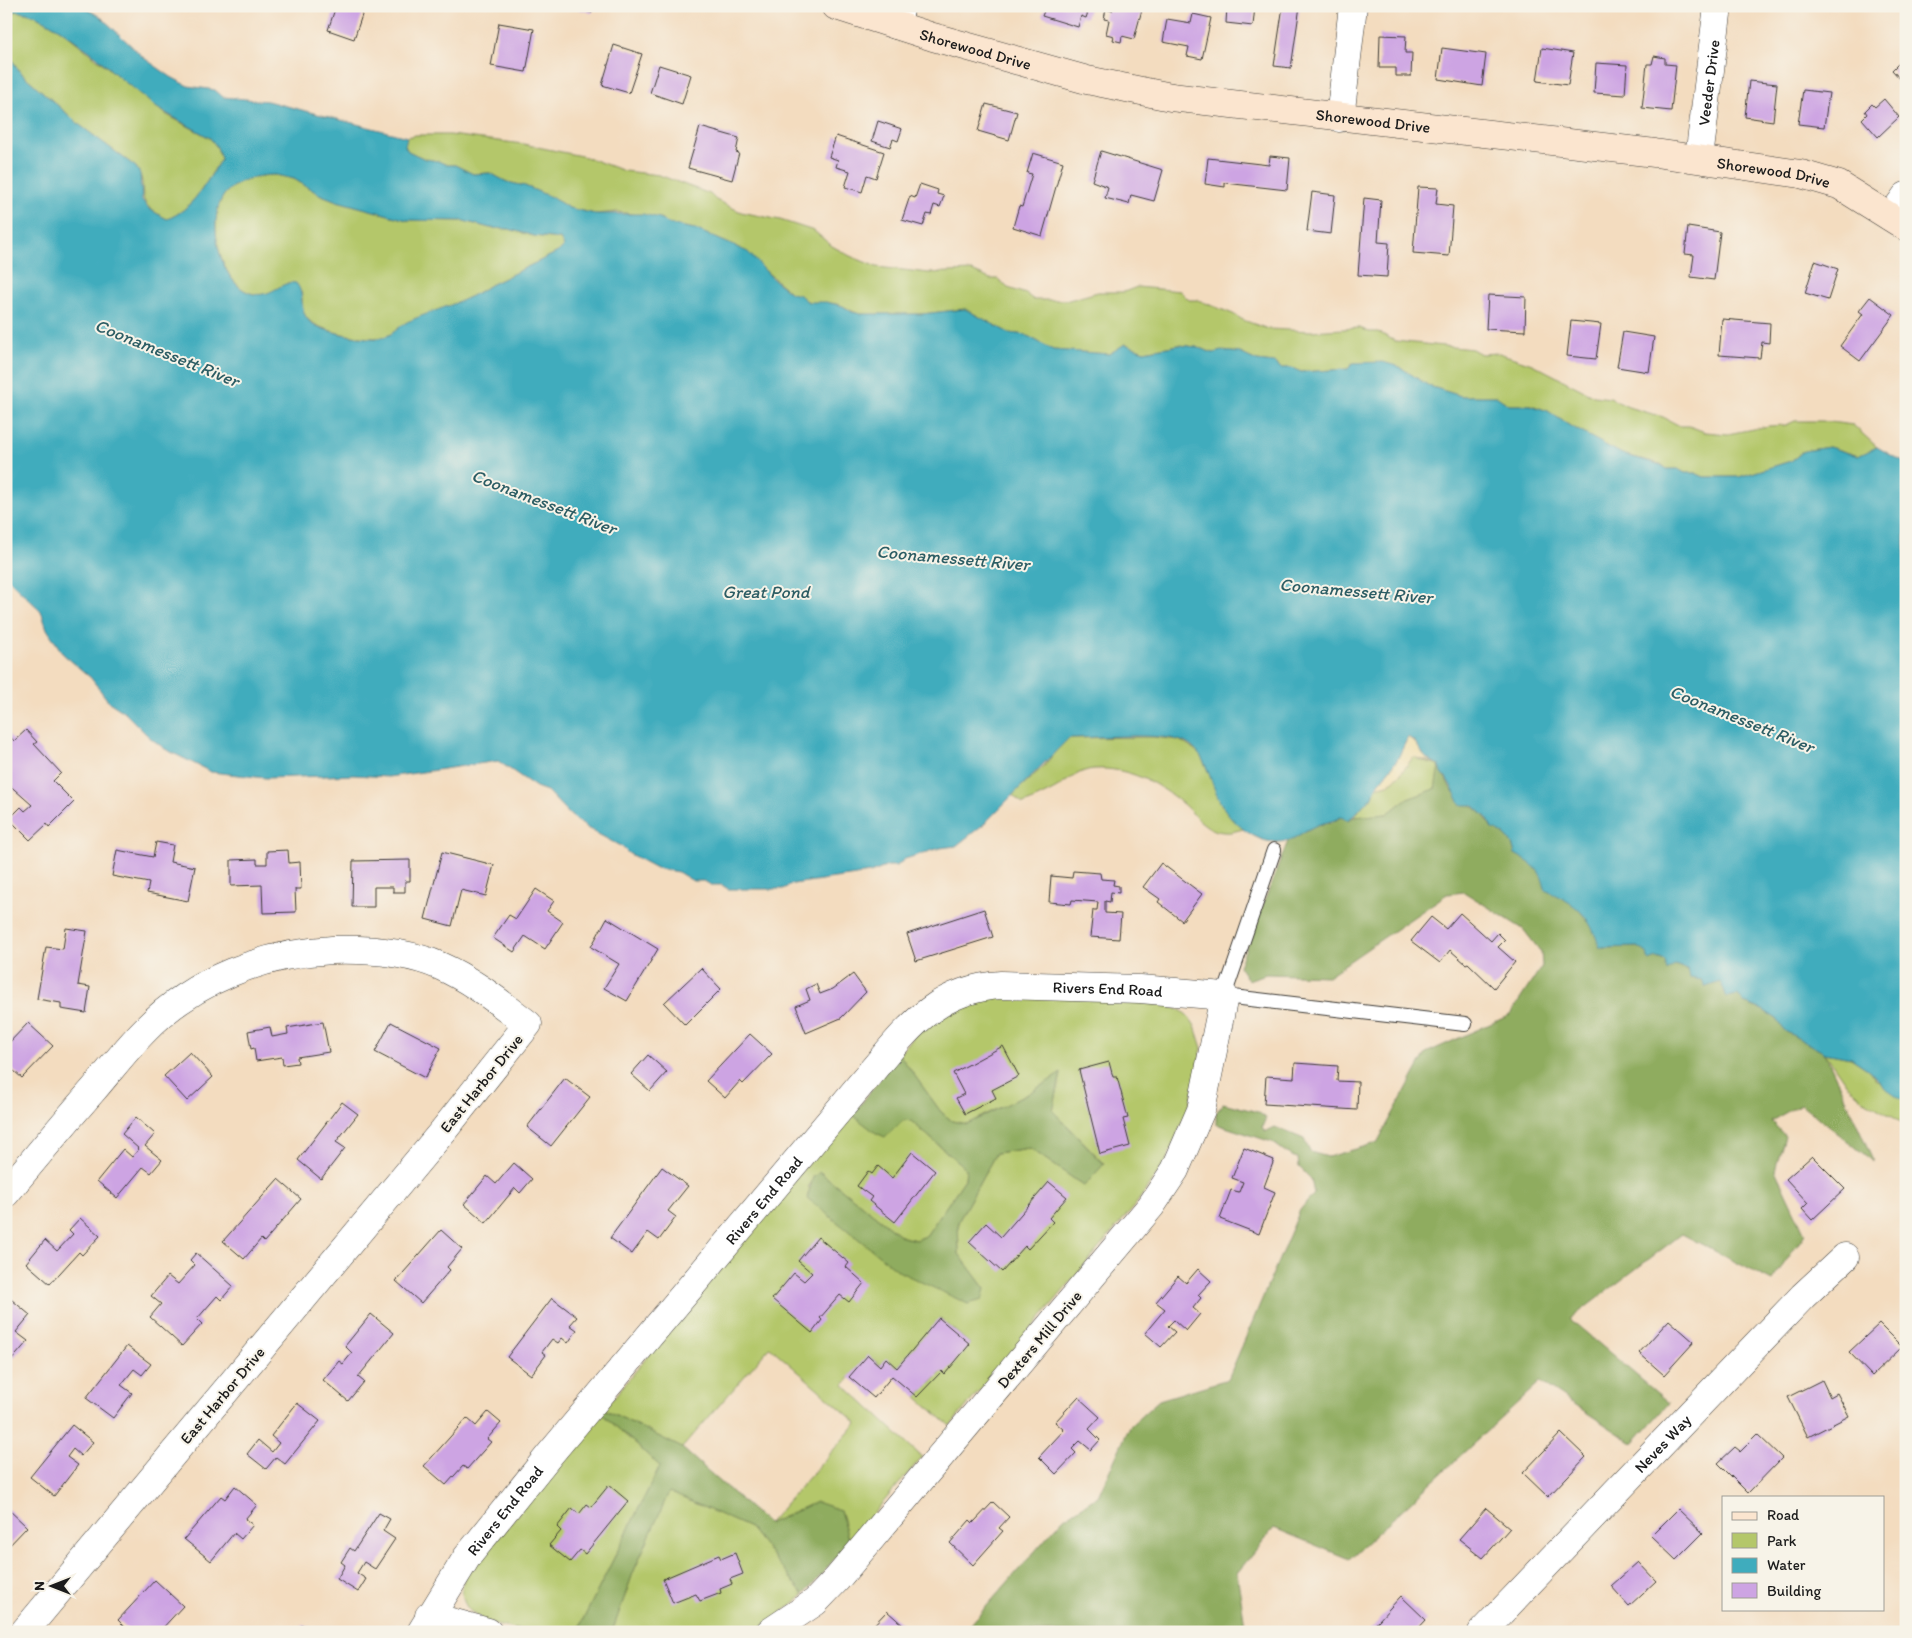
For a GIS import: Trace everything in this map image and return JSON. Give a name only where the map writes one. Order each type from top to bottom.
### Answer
[{"type":"street","name":"Shorewood Drive","points":[[836,6],[899,16],[1097,82],[1171,97],[1699,158],[1801,174],[1839,185],[1901,214]]},
{"type":"street","points":[[1340,118],[1353,6]]},
{"type":"street","name":"Veeder Drive","points":[[1699,158],[1718,6]]},
{"type":"street","name":"East Harbor Drive","points":[[6,1193],[146,1028],[191,992],[225,974],[276,956],[312,951],[355,949],[404,956],[447,970],[478,987],[528,1024],[443,1131],[24,1632]]},
{"type":"street","name":"Rivers End Road","points":[[425,1624],[467,1557],[551,1453],[902,1035],[927,1011],[952,996],[984,987],[1001,985],[1140,988],[1224,996]]},
{"type":"street","name":"Dexters Mill Drive","points":[[770,1632],[815,1602],[837,1579],[1151,1206],[1175,1170],[1201,1110],[1224,996]]},
{"type":"street","name":"Neves Way","points":[[1482,1632],[1803,1296],[1845,1257]]},
{"type":"street","points":[[425,1624],[488,1632]]},
{"type":"lane","points":[[1274,850],[1224,996],[1465,1024]]},
{"type":"green space","points":[[17,11],[35,15],[61,30],[167,115],[210,138],[217,147],[221,159],[192,202],[176,215],[167,219],[155,213],[144,201],[142,182],[136,167],[81,126],[20,72],[6,51],[6,14]]},
{"type":"green space","points":[[416,135],[450,135],[523,144],[586,157],[624,171],[659,175],[710,194],[716,200],[741,212],[780,220],[814,231],[832,246],[877,267],[929,273],[972,271],[990,279],[998,279],[1008,288],[1026,294],[1034,300],[1069,300],[1098,292],[1124,292],[1137,287],[1180,291],[1189,300],[1198,300],[1268,329],[1311,331],[1360,328],[1369,332],[1378,332],[1395,341],[1472,349],[1481,354],[1499,353],[1532,364],[1594,396],[1610,398],[1628,407],[1663,417],[1680,426],[1689,426],[1705,432],[1728,434],[1768,426],[1786,425],[1795,421],[1822,421],[1853,425],[1877,447],[1859,456],[1829,447],[1804,451],[1791,461],[1739,477],[1704,477],[1695,473],[1685,473],[1678,469],[1667,469],[1661,464],[1622,454],[1570,426],[1548,411],[1531,405],[1509,405],[1496,396],[1461,396],[1429,386],[1400,367],[1383,363],[1353,363],[1348,369],[1301,372],[1292,368],[1281,368],[1274,363],[1257,361],[1240,353],[1222,351],[1214,353],[1196,347],[1179,345],[1144,351],[1125,344],[1109,354],[1053,350],[1026,335],[1009,333],[965,309],[922,314],[861,314],[834,304],[810,302],[791,293],[739,248],[695,229],[669,224],[660,218],[618,212],[595,214],[569,208],[551,197],[525,186],[507,182],[490,173],[473,174],[455,165],[447,165],[425,159],[408,151],[405,146],[407,137]]},
{"type":"green space","points":[[276,175],[294,179],[319,194],[337,201],[407,220],[464,221],[490,228],[509,229],[534,236],[560,239],[564,246],[558,252],[490,285],[471,297],[409,321],[387,336],[375,338],[339,333],[327,330],[308,319],[302,311],[302,293],[289,282],[272,292],[254,294],[240,288],[230,276],[222,260],[217,242],[216,224],[218,208],[224,195],[235,185],[248,179]]},
{"type":"green space","points":[[1152,737],[1179,740],[1199,753],[1210,774],[1222,806],[1244,829],[1227,832],[1213,829],[1202,823],[1184,805],[1154,783],[1131,774],[1107,769],[1084,771],[1055,789],[1023,804],[1012,795],[1045,765],[1060,745],[1069,738]]},
{"type":"green space","points":[[1413,757],[1439,765],[1436,789],[1405,800],[1387,814],[1354,817],[1365,802],[1373,797],[1376,787],[1392,782]]},
{"type":"green space","points":[[1439,765],[1441,773],[1452,790],[1480,812],[1489,822],[1492,829],[1508,838],[1515,854],[1533,864],[1562,898],[1575,905],[1593,927],[1600,948],[1638,947],[1657,958],[1720,982],[1738,995],[1744,1003],[1763,1010],[1777,1019],[1785,1031],[1825,1053],[1874,1162],[1801,1104],[1771,1121],[1785,1136],[1775,1170],[1805,1234],[1772,1281],[1682,1234],[1570,1319],[1669,1403],[1633,1443],[1540,1382],[1349,1559],[1274,1528],[1237,1573],[1246,1632],[964,1632],[1064,1518],[1098,1496],[1130,1426],[1159,1400],[1228,1379],[1300,1210],[1314,1194],[1311,1179],[1299,1167],[1298,1158],[1291,1156],[1272,1142],[1216,1124],[1216,1113],[1223,1103],[1258,1112],[1266,1118],[1262,1127],[1265,1132],[1275,1127],[1304,1139],[1310,1152],[1328,1157],[1377,1143],[1426,1053],[1510,1015],[1542,966],[1541,952],[1523,929],[1464,892],[1447,894],[1328,976],[1266,974],[1248,980],[1239,966],[1288,841],[1316,825],[1331,823],[1341,817],[1347,820],[1354,817],[1387,814],[1405,800],[1435,789]]},
{"type":"green space","points":[[1044,995],[1167,1005],[1182,1011],[1195,1026],[1202,1048],[1190,1104],[1165,1163],[1136,1204],[950,1426],[917,1397],[970,1344],[940,1318],[897,1368],[886,1359],[880,1365],[868,1356],[844,1385],[922,1457],[849,1542],[840,1510],[816,1503],[768,1524],[857,1423],[770,1347],[682,1448],[604,1409],[854,1108],[911,1121],[966,1169],[965,1179],[926,1236],[916,1240],[902,1237],[820,1172],[808,1187],[985,1289],[959,1254],[958,1222],[996,1153],[1030,1148],[1084,1186],[1104,1163],[1053,1111],[1061,1074],[1028,1094],[967,1124],[952,1121],[941,1112],[899,1054],[919,1031],[968,999]]},
{"type":"green space","points":[[1825,1053],[1851,1058],[1869,1070],[1875,1079],[1906,1102],[1906,1125],[1864,1100],[1847,1085]]},
{"type":"green space","points":[[899,1054],[941,1112],[952,1121],[967,1124],[1028,1094],[1061,1073],[1053,1111],[1104,1164],[1084,1186],[1030,1148],[996,1153],[958,1222],[959,1254],[985,1289],[982,1300],[968,1304],[900,1272],[807,1198],[813,1177],[820,1172],[902,1237],[916,1240],[926,1236],[965,1179],[966,1169],[911,1121],[904,1120],[885,1137],[876,1133],[855,1117],[854,1113]]},
{"type":"green space","points":[[604,1409],[682,1448],[768,1524],[816,1502],[840,1510],[849,1542],[804,1595],[750,1528],[669,1492],[633,1573],[612,1632],[577,1632],[660,1466],[601,1413]]},
{"type":"green space","points":[[601,1413],[660,1466],[577,1632],[522,1630],[484,1620],[470,1610],[463,1597],[464,1578]]},
{"type":"green space","points":[[669,1491],[750,1528],[804,1595],[767,1624],[748,1632],[612,1632],[633,1573]]},
{"type":"sand","points":[[1408,737],[1435,763],[1413,757],[1394,780],[1389,784],[1376,787],[1397,760]]},
{"type":"water","name":"Great Pond","points":[[6,6],[81,6],[101,17],[144,58],[171,77],[188,86],[215,90],[223,97],[267,101],[407,137],[405,146],[408,151],[425,159],[447,165],[455,165],[473,174],[490,173],[507,182],[525,186],[551,197],[569,208],[595,214],[643,214],[660,218],[669,224],[695,229],[748,252],[774,280],[791,293],[800,295],[808,302],[826,302],[843,306],[852,312],[861,314],[922,314],[965,309],[1009,333],[1026,335],[1053,350],[1109,354],[1125,344],[1144,351],[1179,345],[1196,347],[1213,353],[1222,351],[1240,353],[1257,361],[1274,363],[1281,368],[1292,368],[1301,372],[1348,369],[1353,363],[1383,362],[1400,367],[1429,386],[1461,396],[1496,396],[1509,405],[1530,405],[1548,411],[1570,426],[1622,454],[1661,465],[1667,469],[1678,469],[1685,473],[1695,473],[1704,477],[1739,477],[1791,461],[1804,451],[1829,447],[1858,456],[1877,447],[1905,463],[1906,1102],[1884,1087],[1869,1070],[1851,1058],[1825,1053],[1785,1031],[1777,1019],[1763,1010],[1744,1003],[1738,995],[1727,997],[1720,982],[1706,987],[1702,980],[1690,978],[1688,969],[1674,965],[1667,971],[1665,961],[1657,958],[1649,961],[1647,953],[1638,947],[1600,948],[1586,918],[1566,900],[1545,890],[1539,872],[1515,854],[1508,838],[1492,829],[1488,819],[1473,805],[1461,805],[1446,777],[1441,774],[1439,765],[1426,758],[1414,741],[1408,737],[1397,760],[1376,787],[1373,797],[1354,815],[1347,820],[1341,817],[1316,825],[1293,839],[1280,842],[1270,842],[1252,835],[1229,815],[1218,799],[1205,764],[1194,749],[1186,743],[1176,739],[1146,736],[1069,738],[984,824],[956,846],[940,848],[905,859],[896,866],[888,866],[870,873],[793,884],[783,889],[728,889],[722,885],[711,885],[704,881],[693,881],[678,872],[656,868],[587,828],[570,815],[547,791],[536,787],[498,761],[388,777],[354,775],[266,778],[211,772],[165,749],[148,736],[124,712],[109,702],[91,678],[63,654],[47,629],[41,611],[6,577],[6,51],[20,72],[81,126],[136,167],[140,174],[142,200],[149,209],[167,219],[176,215],[192,202],[221,159],[217,147],[210,138],[157,108],[96,56],[61,30],[35,15],[17,11],[6,14]],"holes":[[[276,175],[294,179],[319,194],[337,201],[407,220],[464,221],[490,228],[509,229],[534,236],[560,239],[564,246],[558,252],[471,296],[407,322],[385,337],[365,338],[332,332],[322,329],[309,321],[304,312],[301,292],[296,283],[285,284],[264,294],[250,293],[239,287],[230,277],[223,264],[219,249],[216,219],[219,206],[224,195],[229,190],[248,179],[262,176]]]},
{"type":"building","points":[[336,6],[365,6],[354,39],[328,30]]},
{"type":"building","points":[[568,6],[594,6],[592,13]]},
{"type":"building","points":[[1046,6],[1090,6],[1086,18],[1081,16],[1078,27],[1042,16]]},
{"type":"building","points":[[1113,6],[1143,6],[1134,39],[1122,36],[1121,42],[1113,40],[1114,36],[1106,34],[1109,20],[1104,19],[1106,9],[1112,11]]},
{"type":"building","points":[[1227,6],[1255,6],[1253,26],[1226,23]]},
{"type":"building","points":[[1283,6],[1300,6],[1291,68],[1274,66]]},
{"type":"building","points":[[1193,14],[1211,18],[1202,59],[1187,56],[1189,47],[1163,42],[1167,19],[1191,23]]},
{"type":"building","points":[[499,23],[534,29],[526,72],[491,66]]},
{"type":"building","points":[[1380,35],[1406,36],[1405,53],[1412,53],[1411,76],[1396,76],[1396,68],[1379,68]]},
{"type":"building","points":[[614,45],[642,54],[629,93],[602,85]]},
{"type":"building","points":[[1442,48],[1486,54],[1482,86],[1438,79]]},
{"type":"building","points":[[1542,48],[1573,53],[1568,85],[1537,81]]},
{"type":"building","points":[[1654,56],[1665,58],[1665,64],[1676,65],[1671,111],[1642,108],[1647,64],[1652,64]]},
{"type":"building","points":[[1906,56],[1906,79],[1902,81],[1892,70]]},
{"type":"building","points":[[1596,63],[1627,65],[1625,95],[1594,93]]},
{"type":"building","points":[[659,65],[691,75],[682,104],[650,93]]},
{"type":"building","points":[[1749,81],[1777,84],[1773,121],[1745,117]]},
{"type":"building","points":[[1803,90],[1829,93],[1824,127],[1798,124]]},
{"type":"building","points":[[1884,99],[1899,117],[1878,137],[1862,119],[1867,114],[1865,111],[1872,104],[1875,107]]},
{"type":"building","points":[[986,104],[1017,112],[1009,140],[978,131]]},
{"type":"building","points":[[878,121],[902,129],[898,141],[893,139],[890,147],[872,141]]},
{"type":"building","points":[[700,127],[739,138],[736,152],[739,153],[732,180],[688,168]]},
{"type":"building","points":[[836,136],[884,152],[876,178],[867,175],[862,192],[845,187],[850,171],[836,167],[838,160],[829,157]]},
{"type":"building","points":[[1101,151],[1163,170],[1154,201],[1131,195],[1129,204],[1105,198],[1108,187],[1092,181]]},
{"type":"building","points":[[1033,153],[1063,162],[1042,236],[1013,227],[1019,206],[1022,207],[1032,174],[1027,173]]},
{"type":"building","points":[[1270,156],[1290,158],[1287,190],[1225,183],[1225,187],[1205,184],[1208,158],[1269,165]]},
{"type":"building","points":[[920,184],[938,190],[937,194],[944,196],[940,207],[934,205],[931,215],[927,214],[923,226],[902,220],[910,196],[915,198]]},
{"type":"building","points":[[1418,187],[1438,188],[1436,204],[1453,206],[1449,256],[1413,253]]},
{"type":"building","points":[[1312,192],[1335,195],[1331,234],[1307,231]]},
{"type":"building","points":[[1364,198],[1381,200],[1378,242],[1389,243],[1387,277],[1358,275]]},
{"type":"building","points":[[1688,227],[1720,232],[1714,280],[1691,277],[1694,255],[1685,254]]},
{"type":"building","points":[[1815,261],[1838,269],[1828,300],[1805,293]]},
{"type":"building","points":[[1488,295],[1526,297],[1525,331],[1486,329]]},
{"type":"building","points":[[1870,297],[1894,315],[1860,361],[1840,346],[1863,314],[1859,311]]},
{"type":"building","points":[[1722,319],[1770,323],[1769,343],[1762,342],[1760,358],[1719,355]]},
{"type":"building","points":[[1571,321],[1601,324],[1596,359],[1567,356]]},
{"type":"building","points":[[1623,332],[1654,337],[1649,372],[1617,367]]},
{"type":"building","points":[[26,730],[37,742],[34,744],[61,773],[53,781],[74,802],[49,827],[47,824],[30,840],[9,819],[21,807],[25,811],[32,805],[6,782],[6,732],[14,741]]},
{"type":"building","points":[[156,842],[173,845],[170,862],[195,867],[188,901],[147,893],[149,883],[112,876],[117,850],[153,857]]},
{"type":"building","points":[[288,850],[289,863],[300,862],[301,889],[295,889],[296,912],[263,913],[262,885],[231,886],[231,860],[257,859],[257,864],[267,864],[267,851]]},
{"type":"building","points":[[442,852],[494,865],[486,896],[461,890],[452,926],[425,919]]},
{"type":"building","points":[[410,860],[410,881],[405,881],[405,892],[393,892],[393,887],[374,887],[374,907],[352,907],[353,861]]},
{"type":"building","points":[[1161,863],[1202,894],[1182,921],[1158,902],[1160,899],[1143,887]]},
{"type":"building","points":[[1073,871],[1100,873],[1101,879],[1114,880],[1113,885],[1119,886],[1119,893],[1111,892],[1110,902],[1105,901],[1105,913],[1121,914],[1119,939],[1090,937],[1093,910],[1097,910],[1098,902],[1072,900],[1071,904],[1049,902],[1051,876],[1072,878]]},
{"type":"building","points":[[536,889],[554,901],[547,911],[563,922],[545,949],[525,936],[514,952],[493,938],[509,915],[516,919]]},
{"type":"building","points":[[984,909],[993,937],[916,961],[907,934]]},
{"type":"building","points":[[1460,913],[1491,941],[1498,933],[1505,940],[1498,947],[1515,962],[1494,988],[1468,963],[1466,964],[1450,950],[1440,963],[1411,941],[1431,917],[1446,929]]},
{"type":"building","points":[[607,918],[658,949],[627,1001],[604,988],[619,964],[591,947]]},
{"type":"building","points":[[66,928],[87,931],[78,985],[90,987],[86,1013],[61,1009],[61,1003],[37,999],[46,947],[63,949]]},
{"type":"building","points":[[701,968],[721,989],[685,1025],[664,1003]]},
{"type":"building","points":[[853,974],[866,992],[841,1018],[806,1033],[796,1006],[810,1000],[806,989],[816,984],[820,994],[833,989]]},
{"type":"building","points":[[323,1022],[329,1052],[297,1057],[298,1063],[283,1065],[282,1057],[256,1061],[254,1048],[251,1049],[248,1031],[270,1027],[272,1037],[288,1034],[287,1028]]},
{"type":"building","points":[[391,1022],[441,1048],[425,1078],[375,1052]]},
{"type":"building","points":[[28,1023],[53,1046],[22,1078],[6,1064],[6,1053],[10,1049],[7,1045]]},
{"type":"building","points":[[750,1034],[772,1054],[743,1084],[740,1081],[725,1098],[706,1081]]},
{"type":"building","points":[[1003,1046],[1019,1076],[992,1090],[996,1098],[965,1114],[956,1098],[964,1094],[953,1073]]},
{"type":"building","points":[[190,1052],[213,1077],[187,1101],[164,1076]]},
{"type":"building","points":[[648,1055],[667,1072],[650,1091],[631,1074]]},
{"type":"building","points":[[1109,1062],[1113,1077],[1117,1077],[1128,1118],[1123,1119],[1130,1146],[1100,1154],[1079,1070]]},
{"type":"building","points":[[1295,1063],[1338,1066],[1337,1081],[1358,1082],[1357,1110],[1264,1104],[1266,1076],[1294,1078]]},
{"type":"building","points":[[565,1078],[590,1097],[551,1146],[527,1127]]},
{"type":"building","points":[[342,1102],[358,1114],[336,1142],[345,1148],[321,1179],[298,1160]]},
{"type":"building","points":[[136,1117],[155,1134],[145,1146],[162,1160],[151,1173],[143,1167],[117,1198],[97,1181],[123,1149],[132,1157],[139,1149],[122,1134]]},
{"type":"building","points":[[1244,1148],[1274,1160],[1264,1187],[1275,1192],[1259,1234],[1220,1219],[1231,1190],[1239,1192],[1243,1182],[1232,1178]]},
{"type":"building","points":[[912,1152],[935,1171],[895,1222],[869,1201],[872,1197],[857,1186],[868,1171],[872,1174],[878,1166],[892,1178]]},
{"type":"building","points":[[1812,1156],[1845,1189],[1812,1220],[1802,1209],[1808,1203],[1786,1179]]},
{"type":"building","points":[[514,1163],[532,1179],[520,1193],[515,1188],[486,1223],[464,1204],[487,1176],[496,1184]]},
{"type":"building","points":[[662,1167],[688,1186],[668,1211],[676,1217],[659,1240],[648,1232],[632,1254],[610,1238]]},
{"type":"building","points":[[278,1179],[301,1199],[264,1242],[261,1239],[244,1259],[223,1241]]},
{"type":"building","points":[[1049,1182],[1067,1197],[1049,1218],[1053,1222],[1028,1249],[1025,1246],[1002,1272],[969,1242],[986,1223],[1001,1237]]},
{"type":"building","points":[[80,1218],[100,1236],[82,1255],[79,1252],[50,1284],[26,1263],[45,1240],[57,1251],[73,1234],[69,1230]]},
{"type":"building","points":[[441,1230],[462,1249],[447,1267],[450,1270],[421,1303],[396,1281]]},
{"type":"building","points":[[818,1237],[849,1263],[846,1267],[864,1283],[849,1302],[840,1295],[820,1318],[822,1320],[812,1333],[772,1299],[794,1273],[804,1281],[812,1273],[798,1261]]},
{"type":"building","points":[[196,1253],[233,1286],[221,1300],[217,1296],[197,1319],[202,1324],[182,1346],[150,1317],[161,1304],[151,1296],[168,1276],[178,1284],[195,1265],[190,1260]]},
{"type":"building","points":[[1198,1269],[1211,1281],[1198,1295],[1201,1298],[1193,1308],[1200,1314],[1186,1331],[1174,1320],[1168,1326],[1175,1332],[1161,1347],[1145,1333],[1165,1309],[1156,1302],[1178,1276],[1186,1283]]},
{"type":"building","points":[[6,1295],[30,1315],[16,1332],[28,1341],[10,1362],[6,1359]]},
{"type":"building","points":[[552,1298],[577,1317],[570,1325],[577,1330],[568,1343],[562,1338],[558,1343],[552,1339],[542,1352],[546,1355],[531,1375],[507,1357]]},
{"type":"building","points":[[371,1314],[394,1333],[358,1377],[364,1382],[348,1401],[323,1380],[339,1361],[343,1364],[352,1353],[345,1346]]},
{"type":"building","points":[[939,1318],[970,1344],[945,1374],[942,1371],[917,1397],[892,1376],[874,1398],[849,1377],[868,1355],[880,1366],[886,1358],[897,1368]]},
{"type":"building","points":[[1669,1320],[1694,1342],[1664,1375],[1639,1353]]},
{"type":"building","points":[[1879,1324],[1902,1347],[1872,1376],[1849,1352]]},
{"type":"building","points":[[127,1346],[151,1364],[142,1375],[134,1369],[121,1385],[132,1393],[113,1418],[86,1398]]},
{"type":"building","points":[[1822,1380],[1830,1397],[1837,1393],[1849,1416],[1808,1437],[1788,1397]]},
{"type":"building","points":[[1078,1397],[1100,1417],[1089,1429],[1100,1440],[1091,1450],[1080,1441],[1072,1449],[1076,1453],[1056,1474],[1039,1457],[1064,1430],[1055,1422]]},
{"type":"building","points":[[297,1403],[320,1421],[285,1464],[276,1457],[266,1469],[247,1454],[258,1440],[272,1452],[279,1443],[271,1436]]},
{"type":"building","points":[[488,1412],[501,1423],[487,1439],[491,1442],[467,1469],[463,1466],[446,1485],[424,1466],[467,1418],[476,1426]]},
{"type":"building","points":[[72,1425],[93,1442],[81,1456],[73,1449],[67,1457],[78,1465],[54,1496],[30,1477]]},
{"type":"building","points":[[1561,1433],[1586,1457],[1548,1497],[1523,1473]]},
{"type":"building","points":[[1757,1434],[1782,1458],[1748,1493],[1718,1463],[1735,1447],[1740,1451]]},
{"type":"building","points":[[609,1485],[628,1501],[585,1554],[580,1550],[570,1562],[549,1545],[561,1531],[557,1527],[572,1508],[579,1514],[587,1504],[591,1507]]},
{"type":"building","points":[[235,1486],[257,1505],[245,1519],[253,1525],[241,1539],[234,1533],[211,1561],[184,1539],[221,1496],[225,1499]]},
{"type":"building","points":[[993,1502],[1009,1517],[999,1528],[1003,1531],[973,1565],[950,1543],[970,1520],[973,1523]]},
{"type":"building","points":[[6,1507],[27,1527],[6,1549]]},
{"type":"building","points":[[1486,1508],[1510,1528],[1483,1558],[1459,1539]]},
{"type":"building","points":[[1678,1509],[1703,1533],[1676,1560],[1651,1536]]},
{"type":"building","points":[[379,1513],[390,1519],[383,1531],[395,1539],[375,1569],[364,1562],[357,1573],[366,1579],[358,1592],[337,1579],[345,1565],[341,1562],[350,1548],[354,1551]]},
{"type":"building","points":[[735,1553],[743,1574],[730,1579],[732,1584],[720,1589],[721,1593],[700,1601],[696,1594],[673,1603],[663,1579],[719,1555],[721,1559]]},
{"type":"building","points":[[1638,1562],[1656,1581],[1629,1606],[1611,1586]]},
{"type":"building","points":[[155,1580],[183,1606],[159,1632],[130,1632],[118,1620]]},
{"type":"building","points":[[1401,1596],[1426,1620],[1415,1632],[1368,1632]]},
{"type":"building","points":[[887,1611],[905,1627],[901,1632],[867,1632]]},
{"type":"building","points":[[302,1625],[323,1631],[323,1632],[300,1632]]},
{"type":"water label","name":"Coonamessett River","points":[[167,353]]},
{"type":"water label","name":"Coonamessett River","points":[[544,502]]},
{"type":"water label","name":"Coonamessett River","points":[[953,558]]},
{"type":"water label","name":"Coonamessett River","points":[[1356,591]]},
{"type":"water label","name":"Coonamessett River","points":[[1742,719]]}]
